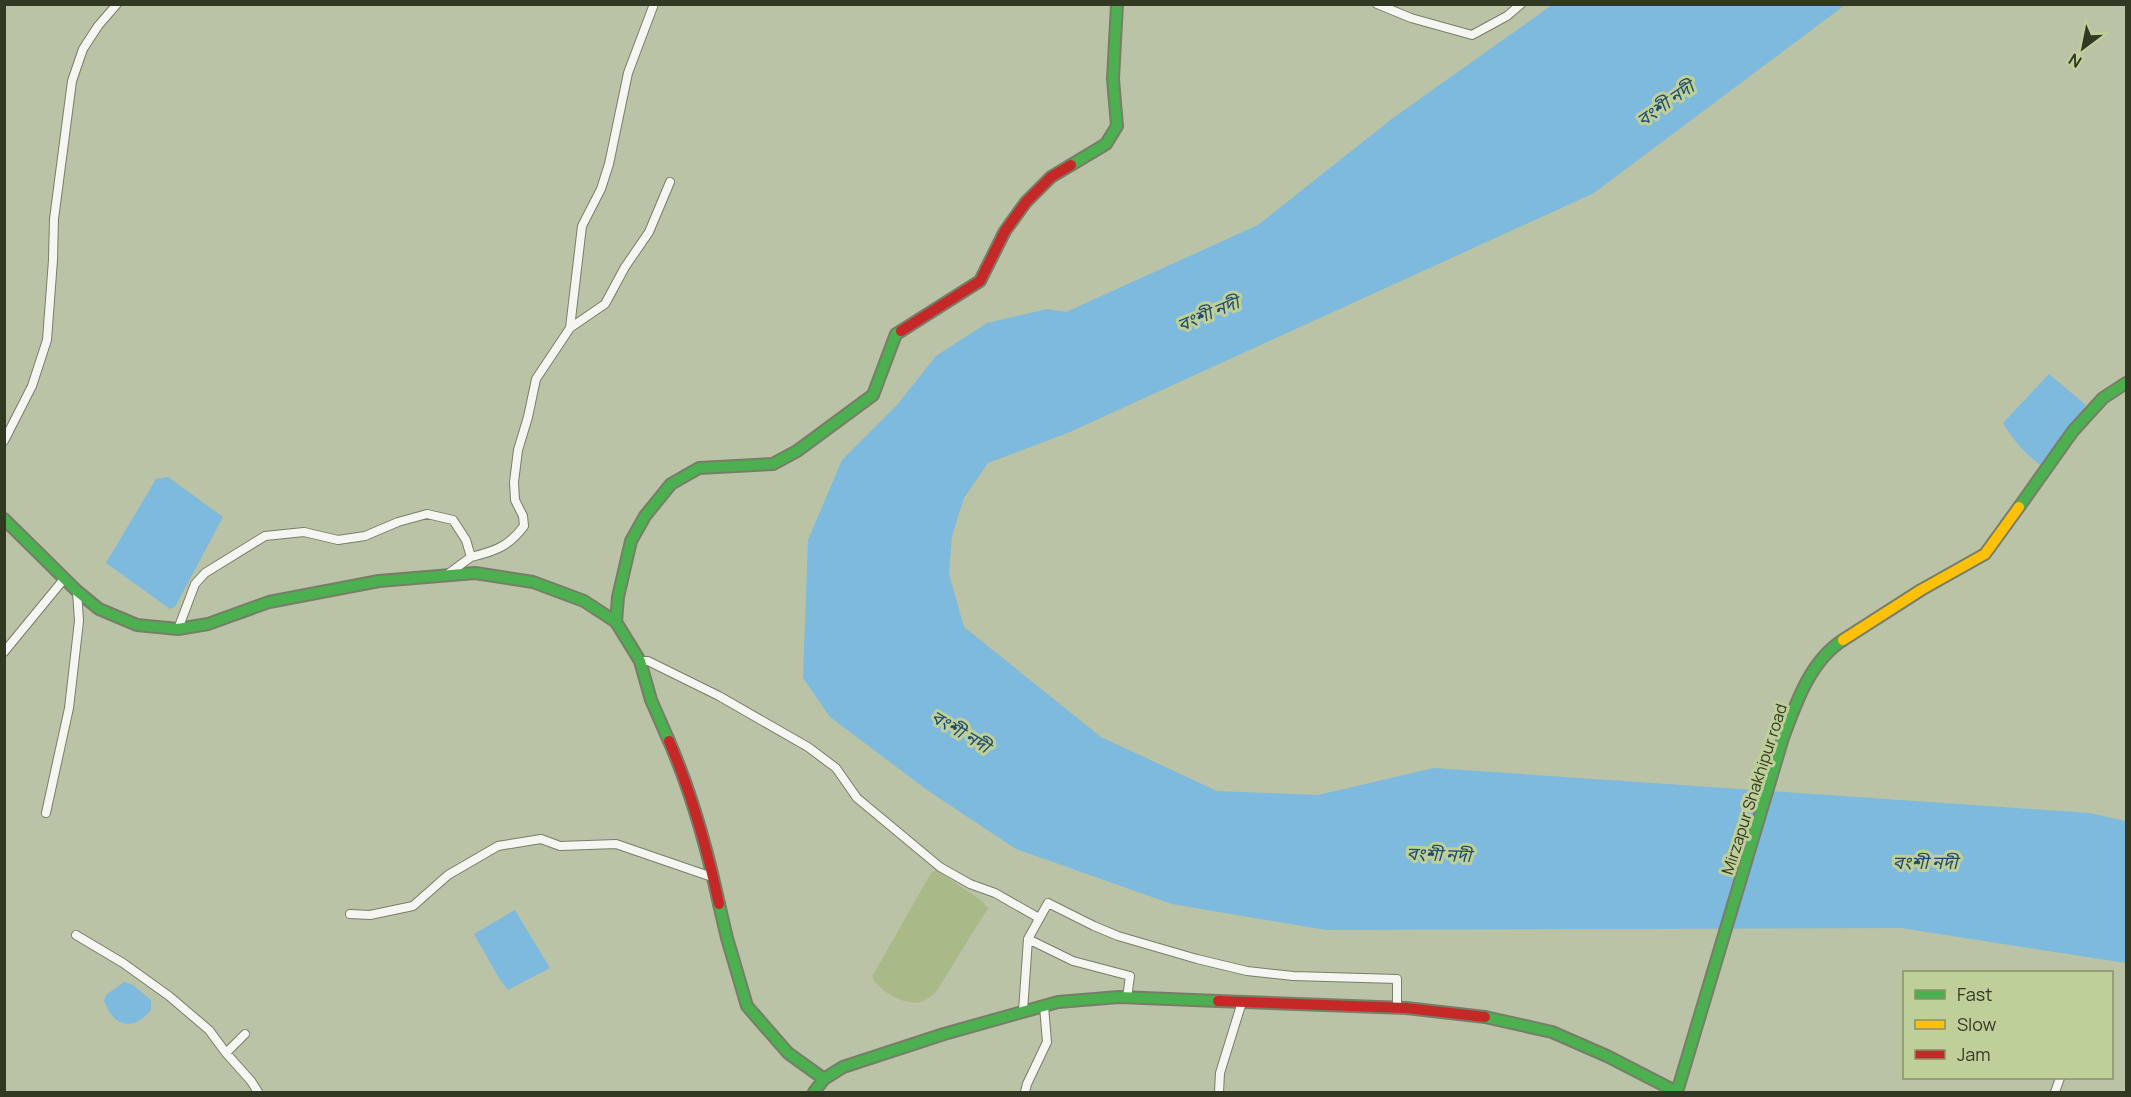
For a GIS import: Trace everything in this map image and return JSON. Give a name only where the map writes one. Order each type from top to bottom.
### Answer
[{"type":"street","points":[[4,441],[32,386],[47,340],[54,219],[72,81],[83,49],[98,26],[117,4]]},
{"type":"street","points":[[570,328],[582,226],[601,189],[609,164],[628,73],[654,4]]},
{"type":"street","points":[[616,622],[618,597],[631,541],[645,516],[671,484],[699,468],[773,464],[797,451],[873,395],[896,334],[980,280],[1005,231],[1026,202],[1051,177],[1106,144],[1117,126],[1113,50],[1118,4]]},
{"type":"street","points":[[1377,4],[1411,18],[1472,35],[1507,16],[1521,4]]},
{"type":"street","points":[[447,575],[471,557],[495,552],[515,538],[524,526],[523,516],[515,500],[514,482],[518,450],[536,379],[570,328],[605,304],[625,267],[649,232],[670,182]]},
{"type":"street","name":"Mirzapur Shakhipur road","points":[[1677,1092],[1783,738],[1801,691],[1828,649],[1921,590],[1985,554],[2073,431],[2103,398],[2127,382]]},
{"type":"street","points":[[178,629],[195,584],[205,573],[265,536],[304,532],[338,540],[347,539],[365,536],[398,522],[426,514],[453,520],[466,540],[471,557]]},
{"type":"street","points":[[4,519],[64,579],[99,609],[136,625],[178,629],[208,624],[269,602],[308,594],[379,581],[475,573],[533,582],[584,601],[616,622],[640,661],[651,700],[679,764],[705,840],[727,938],[747,1006],[788,1053],[824,1078]]},
{"type":"street","points":[[4,652],[64,579]]},
{"type":"street","points":[[46,813],[69,708],[79,621],[80,606],[77,591]]},
{"type":"street","points":[[640,661],[648,661],[719,696],[808,747],[836,768],[857,798],[940,867],[970,884],[995,893],[1039,918]]},
{"type":"street","points":[[350,914],[370,915],[413,906],[448,875],[498,846],[541,839],[560,846],[616,844],[712,877]]},
{"type":"street","points":[[1023,1011],[1028,939],[1048,903],[1118,936],[1247,971],[1293,976],[1397,980],[1397,1008]]},
{"type":"street","points":[[76,935],[123,963],[170,996],[209,1030],[258,1092]]},
{"type":"street","points":[[1028,939],[1073,961],[1130,976],[1127,998]]},
{"type":"street","points":[[814,1092],[824,1078],[843,1067],[1023,1011],[1078,1000],[1127,998],[1397,1008],[1479,1016],[1552,1032],[1607,1056],[1677,1092]]},
{"type":"street","points":[[1219,1092],[1220,1073],[1242,1002]]},
{"type":"street","points":[[1025,1092],[1047,1042],[1044,1006]]},
{"type":"street","points":[[226,1053],[245,1034]]},
{"type":"green space","points":[[936,870],[982,901],[988,908],[936,992],[922,1001],[907,1002],[882,988],[873,979],[873,975],[931,873]]},
{"type":"water","name":"বংশী নদী","points":[[1552,5],[1845,5],[1594,193],[1070,432],[988,463],[964,498],[952,536],[949,574],[964,627],[1101,737],[1217,791],[1318,795],[1434,768],[2090,813],[2126,821],[2126,963],[1901,928],[1326,930],[1172,904],[1016,849],[927,790],[830,717],[803,678],[808,540],[842,460],[897,405],[936,356],[987,323],[1047,309],[1066,312],[1258,225],[1393,118]]},
{"type":"water","points":[[2049,374],[2086,405],[2042,466],[2020,447],[2003,423]]},
{"type":"water","points":[[168,477],[223,517],[175,607],[170,609],[106,563],[156,479]]},
{"type":"water","points":[[515,910],[550,968],[508,990],[474,934]]},
{"type":"water","points":[[124,982],[133,985],[151,1000],[151,1010],[137,1022],[131,1024],[125,1024],[113,1016],[104,1001],[106,995]]},
{"type":"traffic: fast","points":[[1071,165],[1106,144],[1117,126],[1113,79],[1117,4]]},
{"type":"traffic: fast","points":[[616,622],[618,597],[631,541],[645,516],[671,484],[699,468],[773,464],[797,451],[873,395],[896,334],[901,331]]},
{"type":"traffic: fast","points":[[2019,507],[2073,431],[2103,398],[2126,383]]},
{"type":"traffic: fast","points":[[4,519],[77,591],[99,609],[137,625],[178,629],[208,624],[269,602],[379,581],[475,573],[533,582],[584,601],[616,622],[640,661],[651,700],[669,741]]},
{"type":"traffic: fast","points":[[1677,1092],[1783,738],[1799,697],[1813,671],[1831,649],[1843,640]]},
{"type":"traffic: fast","points":[[719,904],[747,1006],[788,1053],[824,1079]]},
{"type":"traffic: fast","points":[[814,1092],[824,1079],[843,1067],[944,1034],[1058,1002],[1119,997],[1218,1001]]},
{"type":"traffic: fast","points":[[1485,1017],[1552,1032],[1607,1056],[1677,1092]]},
{"type":"traffic: slow","points":[[1843,640],[1921,590],[1985,554],[2019,507]]},
{"type":"traffic: jam","points":[[901,331],[980,281],[1005,231],[1026,202],[1051,177],[1071,165]]},
{"type":"traffic: jam","points":[[669,741],[698,821],[719,904]]},
{"type":"traffic: jam","points":[[1218,1001],[1406,1008],[1485,1017]]}]
